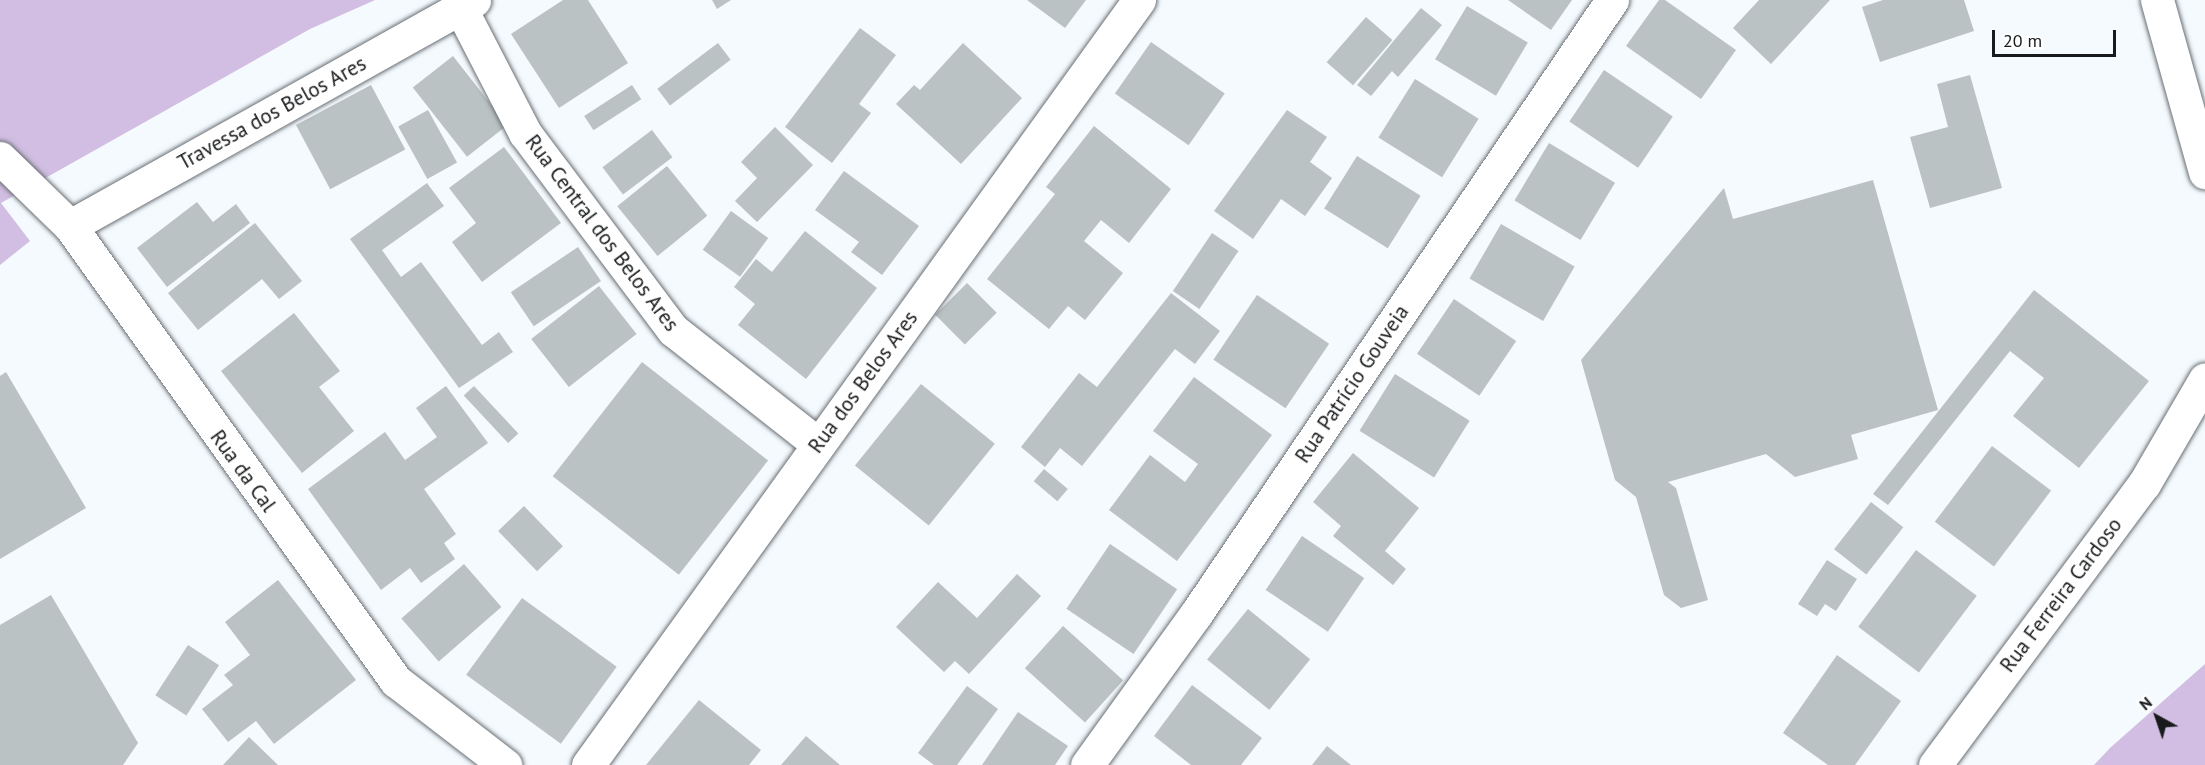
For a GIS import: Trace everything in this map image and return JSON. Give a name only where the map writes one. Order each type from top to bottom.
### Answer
[{"type":"street","name":"Rua dos Belos Ares","points":[[588,765],[1138,0]]},
{"type":"street","name":"Rua Patrício Gouveia","points":[[1087,765],[1196,614],[1612,0]]},
{"type":"street","points":[[2157,0],[2205,172]]},
{"type":"street","name":"Rua Central dos Belos Ares","points":[[467,4],[525,133],[673,330],[818,444]]},
{"type":"street","name":"Travessa dos Belos Ares","points":[[70,226],[467,4]]},
{"type":"street","name":"Rua da Cal","points":[[0,158],[70,226],[396,681],[505,765]]},
{"type":"street","name":"Rua Ferreira Cardoso","points":[[1935,765],[2193,419],[2205,379]]},
{"type":"shaded area","points":[[0,0],[375,0],[310,29],[1,203],[30,241],[0,265]]},
{"type":"shaded area","points":[[2205,664],[2205,765],[2094,765],[2110,748]]},
{"type":"building","points":[[563,0],[588,0],[628,63],[559,108],[511,34]]},
{"type":"building","points":[[712,0],[731,0],[717,9]]},
{"type":"building","points":[[1027,0],[1086,0],[1065,28]]},
{"type":"building","points":[[1508,0],[1572,0],[1551,30]]},
{"type":"building","points":[[1659,0],[1665,0],[1736,50],[1701,99],[1626,46]]},
{"type":"building","points":[[1759,0],[1830,0],[1771,64],[1733,28]]},
{"type":"building","points":[[1883,0],[1964,0],[1974,31],[1880,62],[1862,7]]},
{"type":"building","points":[[1467,6],[1528,43],[1496,96],[1435,59]]},
{"type":"building","points":[[1421,8],[1442,25],[1398,77],[1392,71],[1371,96],[1357,85]]},
{"type":"building","points":[[1366,17],[1392,40],[1353,85],[1327,62]]},
{"type":"building","points":[[860,28],[896,55],[859,104],[871,113],[832,163],[785,127]]},
{"type":"building","points":[[1151,42],[1225,94],[1189,145],[1115,94]]},
{"type":"building","points":[[718,43],[731,60],[670,106],[657,89]]},
{"type":"building","points":[[963,43],[1022,98],[961,164],[896,104],[914,85],[920,90]]},
{"type":"building","points":[[453,56],[507,125],[467,157],[413,87]]},
{"type":"building","points":[[1604,70],[1673,116],[1638,168],[1569,121]]},
{"type":"building","points":[[1970,75],[2002,188],[1930,208],[1910,137],[1948,127],[1937,84]]},
{"type":"building","points":[[1415,79],[1479,119],[1442,177],[1378,138]]},
{"type":"building","points":[[371,85],[405,149],[330,189],[296,125]]},
{"type":"building","points":[[632,85],[641,99],[593,130],[584,116]]},
{"type":"building","points":[[428,110],[457,162],[427,179],[398,126]]},
{"type":"building","points":[[1287,110],[1327,137],[1310,162],[1332,178],[1305,216],[1281,199],[1253,239],[1214,211]]},
{"type":"building","points":[[1094,126],[1171,189],[1129,243],[1101,220],[1084,241],[1123,273],[1085,320],[1068,306],[1049,329],[987,279],[1055,194],[1046,187]]},
{"type":"building","points":[[775,127],[813,165],[757,222],[735,201],[757,178],[741,162]]},
{"type":"building","points":[[652,130],[672,157],[623,194],[602,167]]},
{"type":"building","points":[[1549,143],[1615,183],[1580,240],[1514,200]]},
{"type":"building","points":[[504,147],[561,223],[482,282],[452,242],[476,223],[449,188]]},
{"type":"building","points":[[1357,156],[1421,196],[1388,248],[1324,209]]},
{"type":"building","points":[[667,166],[707,216],[658,256],[617,206]]},
{"type":"building","points":[[844,171],[919,226],[882,275],[851,252],[859,242],[815,210]]},
{"type":"building","points":[[1873,180],[1938,410],[1851,435],[1858,459],[1795,477],[1766,454],[1668,482],[1676,488],[1708,600],[1681,608],[1664,595],[1636,497],[1615,480],[1581,360],[1724,188],[1733,219]]},
{"type":"building","points":[[427,183],[444,206],[382,250],[401,277],[421,262],[482,345],[499,332],[513,352],[459,388],[350,239]]},
{"type":"building","points":[[197,202],[213,222],[236,204],[250,223],[167,287],[137,248]]},
{"type":"building","points":[[731,211],[768,238],[740,277],[703,250]]},
{"type":"building","points":[[255,223],[302,281],[279,299],[262,279],[198,330],[168,293]]},
{"type":"building","points":[[1501,224],[1575,266],[1543,321],[1470,279]]},
{"type":"building","points":[[805,231],[877,288],[806,379],[738,325],[755,304],[734,287],[756,259],[772,272]]},
{"type":"building","points":[[1212,233],[1239,251],[1199,309],[1173,291]]},
{"type":"building","points":[[578,247],[601,281],[534,326],[511,292]]},
{"type":"building","points":[[967,283],[997,313],[965,345],[935,315]]},
{"type":"building","points":[[599,286],[637,334],[569,387],[531,339]]},
{"type":"building","points":[[2034,290],[2149,381],[2079,468],[2013,416],[2044,378],[2010,351],[1888,505],[1873,494]]},
{"type":"building","points":[[1171,293],[1220,331],[1195,364],[1175,349],[1082,466],[1060,448],[1045,467],[1021,447],[1079,373],[1097,387]]},
{"type":"building","points":[[1257,295],[1329,344],[1286,408],[1213,360]]},
{"type":"building","points":[[1454,299],[1516,341],[1479,396],[1417,354]]},
{"type":"building","points":[[294,313],[340,371],[319,387],[354,431],[302,473],[221,371]]},
{"type":"building","points":[[642,362],[768,461],[679,575],[553,476]]},
{"type":"building","points":[[6,372],[86,508],[0,559],[0,376]]},
{"type":"building","points":[[1395,374],[1470,421],[1434,477],[1359,431]]},
{"type":"building","points":[[1194,377],[1272,435],[1177,561],[1109,510],[1150,455],[1185,482],[1198,464],[1153,431]]},
{"type":"building","points":[[921,384],[995,444],[929,525],[855,466]]},
{"type":"building","points":[[446,386],[488,443],[424,489],[456,534],[444,543],[455,559],[421,583],[410,568],[381,590],[308,489],[385,432],[405,460],[437,437],[416,408]]},
{"type":"building","points":[[474,386],[518,434],[508,443],[464,396]]},
{"type":"building","points":[[1992,446],[2051,491],[1994,566],[1935,522]]},
{"type":"building","points":[[1353,453],[1419,508],[1385,551],[1406,569],[1393,585],[1333,536],[1341,526],[1313,502]]},
{"type":"building","points":[[1044,469],[1068,489],[1057,501],[1034,481]]},
{"type":"building","points":[[1871,502],[1903,527],[1866,575],[1834,549]]},
{"type":"building","points":[[524,506],[563,546],[537,571],[498,531]]},
{"type":"building","points":[[1302,536],[1364,578],[1328,632],[1266,590]]},
{"type":"building","points":[[1110,544],[1177,589],[1134,654],[1066,609]]},
{"type":"building","points":[[1916,550],[1977,596],[1919,672],[1858,627]]},
{"type":"building","points":[[1827,560],[1857,579],[1836,611],[1825,604],[1817,616],[1798,604]]},
{"type":"building","points":[[464,564],[501,607],[439,661],[401,618]]},
{"type":"building","points":[[1017,574],[1041,596],[969,674],[955,661],[944,672],[896,627],[938,582],[977,618]]},
{"type":"building","points":[[278,580],[356,680],[274,744],[256,721],[228,742],[202,709],[233,685],[224,675],[250,655],[225,622]]},
{"type":"building","points":[[51,595],[138,743],[123,765],[0,765],[0,625]]},
{"type":"building","points":[[522,598],[617,667],[561,744],[466,675]]},
{"type":"building","points":[[1248,609],[1310,659],[1269,710],[1207,660]]},
{"type":"building","points":[[1063,626],[1123,680],[1085,723],[1025,668]]},
{"type":"building","points":[[188,645],[219,665],[186,715],[155,695]]},
{"type":"building","points":[[1837,655],[1901,701],[1855,765],[1828,765],[1783,733]]},
{"type":"building","points":[[1192,685],[1262,738],[1241,765],[1191,765],[1154,736]]},
{"type":"building","points":[[967,686],[998,709],[957,765],[934,765],[918,753]]},
{"type":"building","points":[[699,700],[761,750],[749,765],[646,765]]},
{"type":"building","points":[[1018,712],[1068,746],[1055,765],[982,765]]},
{"type":"building","points":[[806,736],[840,765],[781,765]]},
{"type":"building","points":[[249,737],[278,765],[223,765]]},
{"type":"building","points":[[1327,746],[1351,765],[1312,765]]}]
